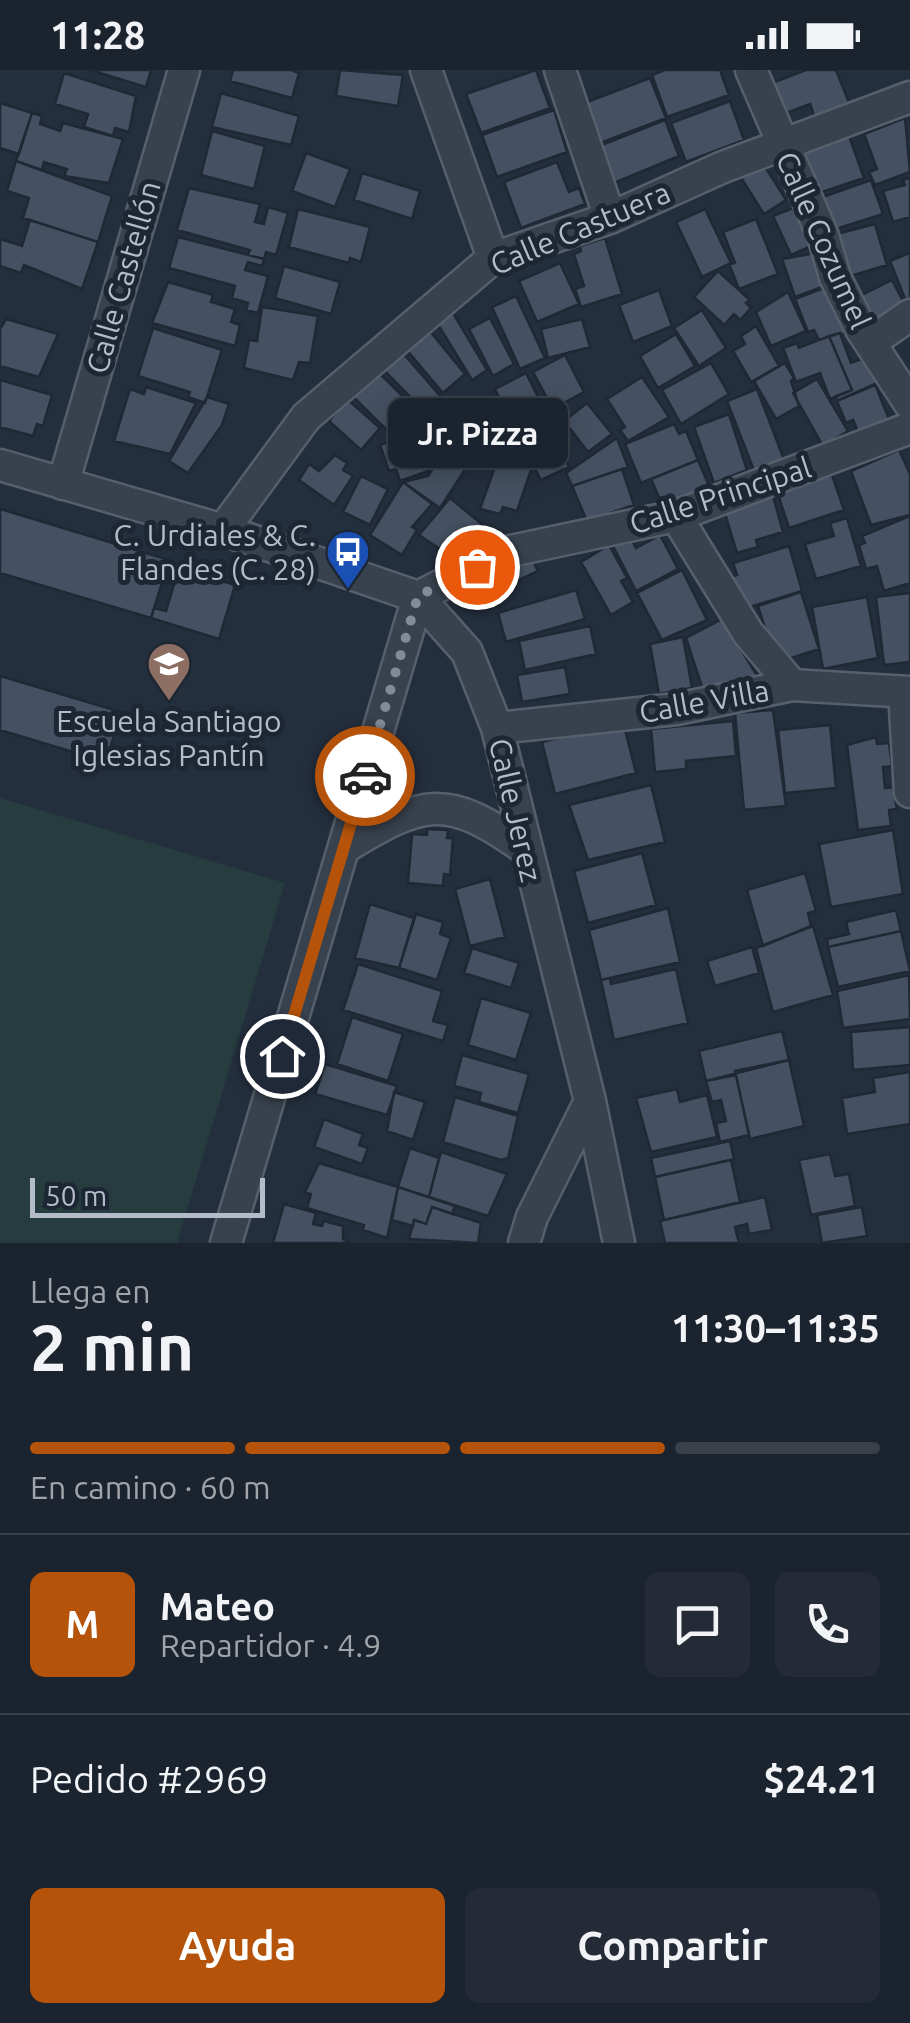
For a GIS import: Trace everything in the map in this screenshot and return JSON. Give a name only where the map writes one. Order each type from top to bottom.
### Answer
[{"type":"street","name":"Calle Castellón","points":[[62,484],[184,70]]},
{"type":"street","points":[[426,70],[493,258]]},
{"type":"street","points":[[560,70],[610,218]]},
{"type":"street","name":"Calle Cozumel","points":[[750,70],[824,236],[835,277],[910,404]]},
{"type":"street","name":"Calle Castuera","points":[[223,530],[306,416],[493,258],[610,218],[910,97]]},
{"type":"street","points":[[872,342],[910,315]]},
{"type":"street","name":"Calle Principal","points":[[418,596],[506,552],[676,516],[910,428]]},
{"type":"street","points":[[0,464],[223,530],[418,596],[226,1243]]},
{"type":"street","points":[[676,516],[748,633],[792,686]]},
{"type":"street","name":"Calle Jerez","points":[[418,596],[467,652],[498,728],[524,848],[590,1101],[619,1243]]},
{"type":"street","name":"Calle Villa","points":[[498,728],[677,709],[792,686],[907,692]]},
{"type":"street","points":[[907,692],[910,792]]},
{"type":"street","points":[[344,848],[382,825],[428,807],[480,816],[524,848]]},
{"type":"street","points":[[524,1243],[590,1101]]},
{"type":"green space","points":[[0,798],[285,883],[177,1243],[0,1243]]},
{"type":"building","points":[[90,70],[151,70],[146,87]]},
{"type":"building","points":[[233,70],[299,73],[292,98],[230,81]]},
{"type":"building","points":[[340,70],[403,75],[398,106],[336,96]]},
{"type":"building","points":[[536,70],[550,108],[481,133],[466,94]]},
{"type":"building","points":[[665,70],[720,70],[729,95],[667,117],[652,75]]},
{"type":"building","points":[[806,70],[836,70],[850,105],[815,118],[810,104],[784,114],[772,83]]},
{"type":"building","points":[[64,73],[136,96],[129,132],[115,128],[113,136],[84,127],[88,114],[55,104]]},
{"type":"building","points":[[650,78],[666,118],[595,145],[579,105]]},
{"type":"building","points":[[221,93],[299,116],[291,145],[212,127]]},
{"type":"building","points":[[730,101],[744,140],[686,162],[671,123]]},
{"type":"building","points":[[0,103],[32,113],[19,154],[0,148]]},
{"type":"building","points":[[554,110],[567,152],[497,177],[482,135]]},
{"type":"building","points":[[32,113],[42,116],[40,124],[60,131],[63,123],[123,139],[109,183],[64,176],[67,169],[44,162],[42,170],[16,161]]},
{"type":"building","points":[[905,118],[910,172],[875,185],[869,172],[877,169],[864,134]]},
{"type":"building","points":[[665,120],[679,156],[614,183],[599,146]]},
{"type":"building","points":[[212,131],[265,146],[254,189],[201,175]]},
{"type":"building","points":[[848,133],[864,178],[816,194],[801,149]]},
{"type":"building","points":[[306,153],[350,169],[335,207],[292,191]]},
{"type":"building","points":[[16,161],[112,196],[98,242],[23,218],[29,198],[7,191]]},
{"type":"building","points":[[557,162],[569,192],[579,188],[585,204],[521,228],[504,182]]},
{"type":"building","points":[[762,162],[786,200],[764,214],[740,176]]},
{"type":"building","points":[[362,173],[420,191],[412,219],[354,200]]},
{"type":"building","points":[[910,178],[910,217],[893,222],[883,191],[905,185],[903,180]]},
{"type":"building","points":[[871,180],[883,214],[833,230],[817,199]]},
{"type":"building","points":[[189,188],[260,204],[255,222],[264,224],[268,207],[288,213],[276,255],[266,252],[264,259],[248,255],[250,250],[177,230]]},
{"type":"building","points":[[798,206],[816,244],[791,255],[773,216]]},
{"type":"building","points":[[298,209],[370,227],[361,262],[350,258],[349,263],[289,247]]},
{"type":"building","points":[[705,209],[731,263],[702,277],[676,222]]},
{"type":"building","points":[[756,219],[778,274],[739,289],[729,264],[735,263],[723,232]]},
{"type":"building","points":[[30,220],[98,242],[82,289],[24,265],[21,273],[0,266],[0,239],[22,246]]},
{"type":"building","points":[[875,224],[887,265],[844,278],[833,235]]},
{"type":"building","points":[[178,237],[264,259],[262,266],[248,262],[245,270],[268,276],[258,313],[246,310],[248,303],[232,298],[235,286],[169,268]]},
{"type":"building","points":[[605,238],[622,294],[581,307],[575,289],[584,286],[574,254],[581,251],[580,246]]},
{"type":"building","points":[[816,253],[822,287],[795,297],[782,259]]},
{"type":"building","points":[[910,253],[910,306],[908,306],[890,261]]},
{"type":"building","points":[[560,263],[579,304],[537,322],[519,281]]},
{"type":"building","points":[[284,266],[340,282],[331,314],[275,298]]},
{"type":"building","points":[[718,271],[750,300],[746,303],[751,308],[740,320],[734,314],[724,325],[694,297]]},
{"type":"building","points":[[892,280],[906,307],[870,329],[854,299]]},
{"type":"building","points":[[168,282],[213,295],[211,302],[235,309],[231,322],[240,325],[235,346],[152,323]]},
{"type":"building","points":[[829,286],[847,335],[840,333],[819,340],[814,330],[808,332],[795,299]]},
{"type":"building","points":[[659,290],[672,326],[633,342],[619,305]]},
{"type":"building","points":[[788,292],[806,331],[771,346],[756,312]]},
{"type":"building","points":[[516,296],[545,358],[520,369],[492,307]]},
{"type":"building","points":[[262,307],[318,316],[310,363],[299,362],[293,380],[244,368],[249,340],[257,341]]},
{"type":"building","points":[[702,310],[726,348],[699,366],[674,328]]},
{"type":"building","points":[[453,313],[487,370],[472,380],[437,323]]},
{"type":"building","points":[[490,318],[514,364],[493,376],[469,329]]},
{"type":"building","points":[[6,319],[58,334],[39,377],[0,366],[0,329]]},
{"type":"building","points":[[582,319],[590,347],[548,358],[541,329]]},
{"type":"building","points":[[756,326],[779,366],[751,382],[733,351],[745,344],[741,336]]},
{"type":"building","points":[[153,328],[222,350],[205,403],[188,397],[190,392],[138,376]]},
{"type":"building","points":[[429,330],[465,374],[443,393],[406,349]]},
{"type":"building","points":[[840,333],[851,363],[870,356],[880,383],[837,401],[836,396],[852,390],[829,336]]},
{"type":"building","points":[[676,334],[695,366],[658,388],[640,356]]},
{"type":"building","points":[[829,336],[852,390],[830,399],[820,373],[796,382],[783,348],[797,343],[799,348]]},
{"type":"building","points":[[402,352],[441,397],[425,412],[382,368]]},
{"type":"building","points":[[565,355],[584,392],[553,409],[533,372]]},
{"type":"building","points":[[711,363],[729,394],[681,424],[662,390]]},
{"type":"building","points":[[785,363],[794,378],[791,381],[799,406],[776,419],[754,381]]},
{"type":"building","points":[[374,368],[424,417],[408,433],[395,438],[350,394]]},
{"type":"building","points":[[526,373],[544,409],[512,424],[495,389]]},
{"type":"building","points":[[642,377],[669,417],[628,441],[620,430],[625,427],[607,399]]},
{"type":"building","points":[[817,379],[848,431],[823,446],[793,393]]},
{"type":"building","points":[[0,380],[52,395],[43,426],[37,424],[33,436],[0,427]]},
{"type":"building","points":[[875,384],[890,422],[859,434],[853,420],[846,423],[837,401]]},
{"type":"building","points":[[146,387],[196,403],[170,454],[114,441],[130,389],[144,394]]},
{"type":"building","points":[[757,389],[785,462],[755,473],[727,401]]},
{"type":"building","points":[[207,397],[229,404],[222,425],[188,473],[169,461]]},
{"type":"building","points":[[347,399],[380,428],[361,450],[329,421]]},
{"type":"building","points":[[488,400],[498,431],[511,427],[516,445],[470,460],[455,410]]},
{"type":"building","points":[[587,403],[612,434],[588,452],[564,421]]},
{"type":"building","points":[[557,412],[569,438],[558,444],[569,467],[541,480],[515,431]]},
{"type":"building","points":[[729,414],[747,470],[714,483],[694,427]]},
{"type":"building","points":[[674,424],[679,434],[686,431],[698,460],[641,483],[625,444]]},
{"type":"building","points":[[418,432],[431,470],[400,481],[396,469],[389,471],[380,445]]},
{"type":"building","points":[[617,438],[628,467],[572,486],[566,473]]},
{"type":"building","points":[[899,450],[910,474],[910,515],[871,525],[851,471]]},
{"type":"building","points":[[525,452],[531,470],[517,511],[503,507],[500,514],[480,509],[499,455]]},
{"type":"building","points":[[443,453],[466,468],[440,508],[403,482],[428,476]]},
{"type":"building","points":[[335,455],[347,463],[343,470],[353,476],[334,505],[299,480],[309,464],[319,471]]},
{"type":"building","points":[[698,460],[709,486],[664,509],[651,479]]},
{"type":"building","points":[[622,469],[634,505],[587,521],[572,486]]},
{"type":"building","points":[[831,472],[844,510],[789,528],[777,491]]},
{"type":"building","points":[[361,476],[388,489],[370,525],[343,512]]},
{"type":"building","points":[[403,482],[432,504],[412,527],[417,530],[402,555],[370,535]]},
{"type":"building","points":[[773,496],[783,532],[756,540],[758,547],[737,553],[724,510]]},
{"type":"building","points":[[450,498],[483,525],[479,530],[488,539],[465,546],[455,559],[419,535]]},
{"type":"building","points":[[0,509],[169,560],[151,618],[0,573]]},
{"type":"building","points":[[910,516],[910,583],[884,591],[877,566],[866,569],[859,545],[865,543],[862,536]]},
{"type":"building","points":[[847,518],[861,566],[816,579],[805,544],[834,536],[830,523]]},
{"type":"building","points":[[629,535],[636,548],[660,535],[678,569],[636,591],[612,544]]},
{"type":"building","points":[[609,545],[627,578],[621,581],[633,602],[611,615],[581,562]]},
{"type":"building","points":[[789,546],[802,591],[740,610],[730,577],[737,575],[733,563]]},
{"type":"building","points":[[526,548],[538,571],[471,603],[460,580]]},
{"type":"building","points":[[179,568],[235,585],[219,639],[151,618],[154,608],[166,611]]},
{"type":"building","points":[[682,570],[707,620],[662,640],[637,593]]},
{"type":"building","points":[[576,590],[585,619],[506,642],[498,613]]},
{"type":"building","points":[[801,592],[819,649],[776,663],[758,606]]},
{"type":"building","points":[[910,593],[910,662],[884,665],[876,597]]},
{"type":"building","points":[[867,597],[878,658],[823,669],[812,607]]},
{"type":"building","points":[[722,619],[758,677],[703,690],[686,638]]},
{"type":"building","points":[[590,626],[596,654],[525,670],[519,641]]},
{"type":"building","points":[[683,637],[692,688],[659,694],[650,644]]},
{"type":"building","points":[[565,667],[570,694],[522,702],[517,675]]},
{"type":"building","points":[[0,676],[121,712],[106,762],[0,730]]},
{"type":"building","points":[[773,710],[786,806],[744,810],[735,713]]},
{"type":"building","points":[[733,721],[736,756],[686,761],[686,769],[655,772],[651,729]]},
{"type":"building","points":[[623,722],[636,773],[555,794],[542,742]]},
{"type":"building","points":[[830,725],[836,788],[785,793],[778,730]]},
{"type":"building","points":[[876,737],[877,744],[889,743],[892,766],[883,767],[885,788],[893,787],[897,809],[889,810],[891,826],[858,830],[847,745]]},
{"type":"building","points":[[651,785],[665,842],[588,860],[569,805]]},
{"type":"building","points":[[427,829],[448,830],[447,838],[453,838],[450,875],[444,874],[443,886],[408,883],[412,834],[427,835]]},
{"type":"building","points":[[893,830],[903,894],[831,907],[819,844]]},
{"type":"building","points":[[642,853],[656,905],[588,923],[574,871]]},
{"type":"building","points":[[805,873],[816,911],[808,913],[811,926],[763,946],[747,890]]},
{"type":"building","points":[[490,879],[505,937],[470,946],[455,889]]},
{"type":"building","points":[[370,904],[414,918],[399,968],[355,958]]},
{"type":"building","points":[[668,908],[680,962],[601,980],[589,930]]},
{"type":"building","points":[[896,910],[901,931],[828,947],[827,939],[849,934],[846,922]]},
{"type":"building","points":[[416,914],[443,922],[440,934],[451,938],[437,980],[399,968]]},
{"type":"building","points":[[813,926],[833,995],[773,1012],[756,948]]},
{"type":"building","points":[[901,931],[910,971],[838,987],[828,947]]},
{"type":"building","points":[[752,947],[759,973],[715,986],[707,961]]},
{"type":"building","points":[[472,948],[519,963],[511,988],[464,973]]},
{"type":"building","points":[[358,964],[442,991],[433,1021],[448,1025],[443,1041],[343,1010]]},
{"type":"building","points":[[676,969],[688,1023],[614,1040],[601,980],[610,978],[611,984]]},
{"type":"building","points":[[909,975],[910,1019],[843,1028],[837,991]]},
{"type":"building","points":[[481,998],[531,1013],[516,1060],[468,1045]]},
{"type":"building","points":[[352,1017],[403,1034],[388,1081],[337,1064]]},
{"type":"building","points":[[910,1027],[910,1065],[853,1070],[851,1032]]},
{"type":"building","points":[[782,1031],[789,1060],[706,1081],[699,1051]]},
{"type":"building","points":[[462,1055],[529,1074],[518,1113],[479,1102],[481,1093],[454,1086]]},
{"type":"building","points":[[789,1060],[804,1126],[750,1139],[735,1071]]},
{"type":"building","points":[[325,1064],[397,1086],[387,1115],[315,1094]]},
{"type":"building","points":[[910,1072],[910,1124],[847,1134],[842,1098],[875,1092],[873,1078]]},
{"type":"building","points":[[736,1075],[749,1135],[720,1142],[716,1123],[726,1121],[721,1100],[712,1102],[706,1081]]},
{"type":"building","points":[[677,1089],[680,1102],[707,1095],[717,1137],[651,1152],[636,1098]]},
{"type":"building","points":[[394,1092],[425,1102],[413,1140],[387,1131]]},
{"type":"building","points":[[455,1097],[518,1116],[508,1158],[501,1160],[443,1142]]},
{"type":"building","points":[[324,1119],[363,1134],[359,1145],[368,1148],[362,1164],[314,1147]]},
{"type":"building","points":[[730,1141],[734,1159],[655,1177],[651,1158]]},
{"type":"building","points":[[410,1148],[439,1158],[429,1197],[398,1187]]},
{"type":"building","points":[[441,1152],[507,1174],[488,1216],[429,1197]]},
{"type":"building","points":[[830,1154],[835,1176],[849,1174],[855,1206],[811,1215],[799,1160]]},
{"type":"building","points":[[731,1160],[740,1202],[664,1220],[655,1177]]},
{"type":"building","points":[[319,1163],[398,1187],[387,1238],[363,1230],[364,1225],[307,1208],[311,1194],[305,1192]]},
{"type":"building","points":[[398,1187],[455,1206],[452,1214],[432,1207],[426,1224],[414,1220],[413,1226],[392,1220]]},
{"type":"building","points":[[765,1197],[772,1230],[749,1234],[747,1224],[735,1227],[739,1243],[665,1243],[660,1221]]},
{"type":"building","points":[[284,1204],[316,1213],[313,1224],[322,1226],[324,1221],[343,1226],[343,1239],[351,1243],[273,1243]]},
{"type":"building","points":[[432,1207],[481,1223],[478,1243],[409,1239],[414,1220],[426,1224]]},
{"type":"building","points":[[862,1207],[867,1236],[822,1243],[817,1215]]},
{"type":"way so far","points":[[365,776],[418,596],[477,567]]},
{"type":"place","name":"Jr. Pizza","points":[[477,567]]},
{"type":"place","name":"C. Urdiales & C. Flandes (C. 28)","points":[[348,590]]},
{"type":"place","name":"Escuela Santiago Iglesias Pantín","points":[[169,702]]},
{"type":"route","points":[[282,1056],[365,776]]}]
